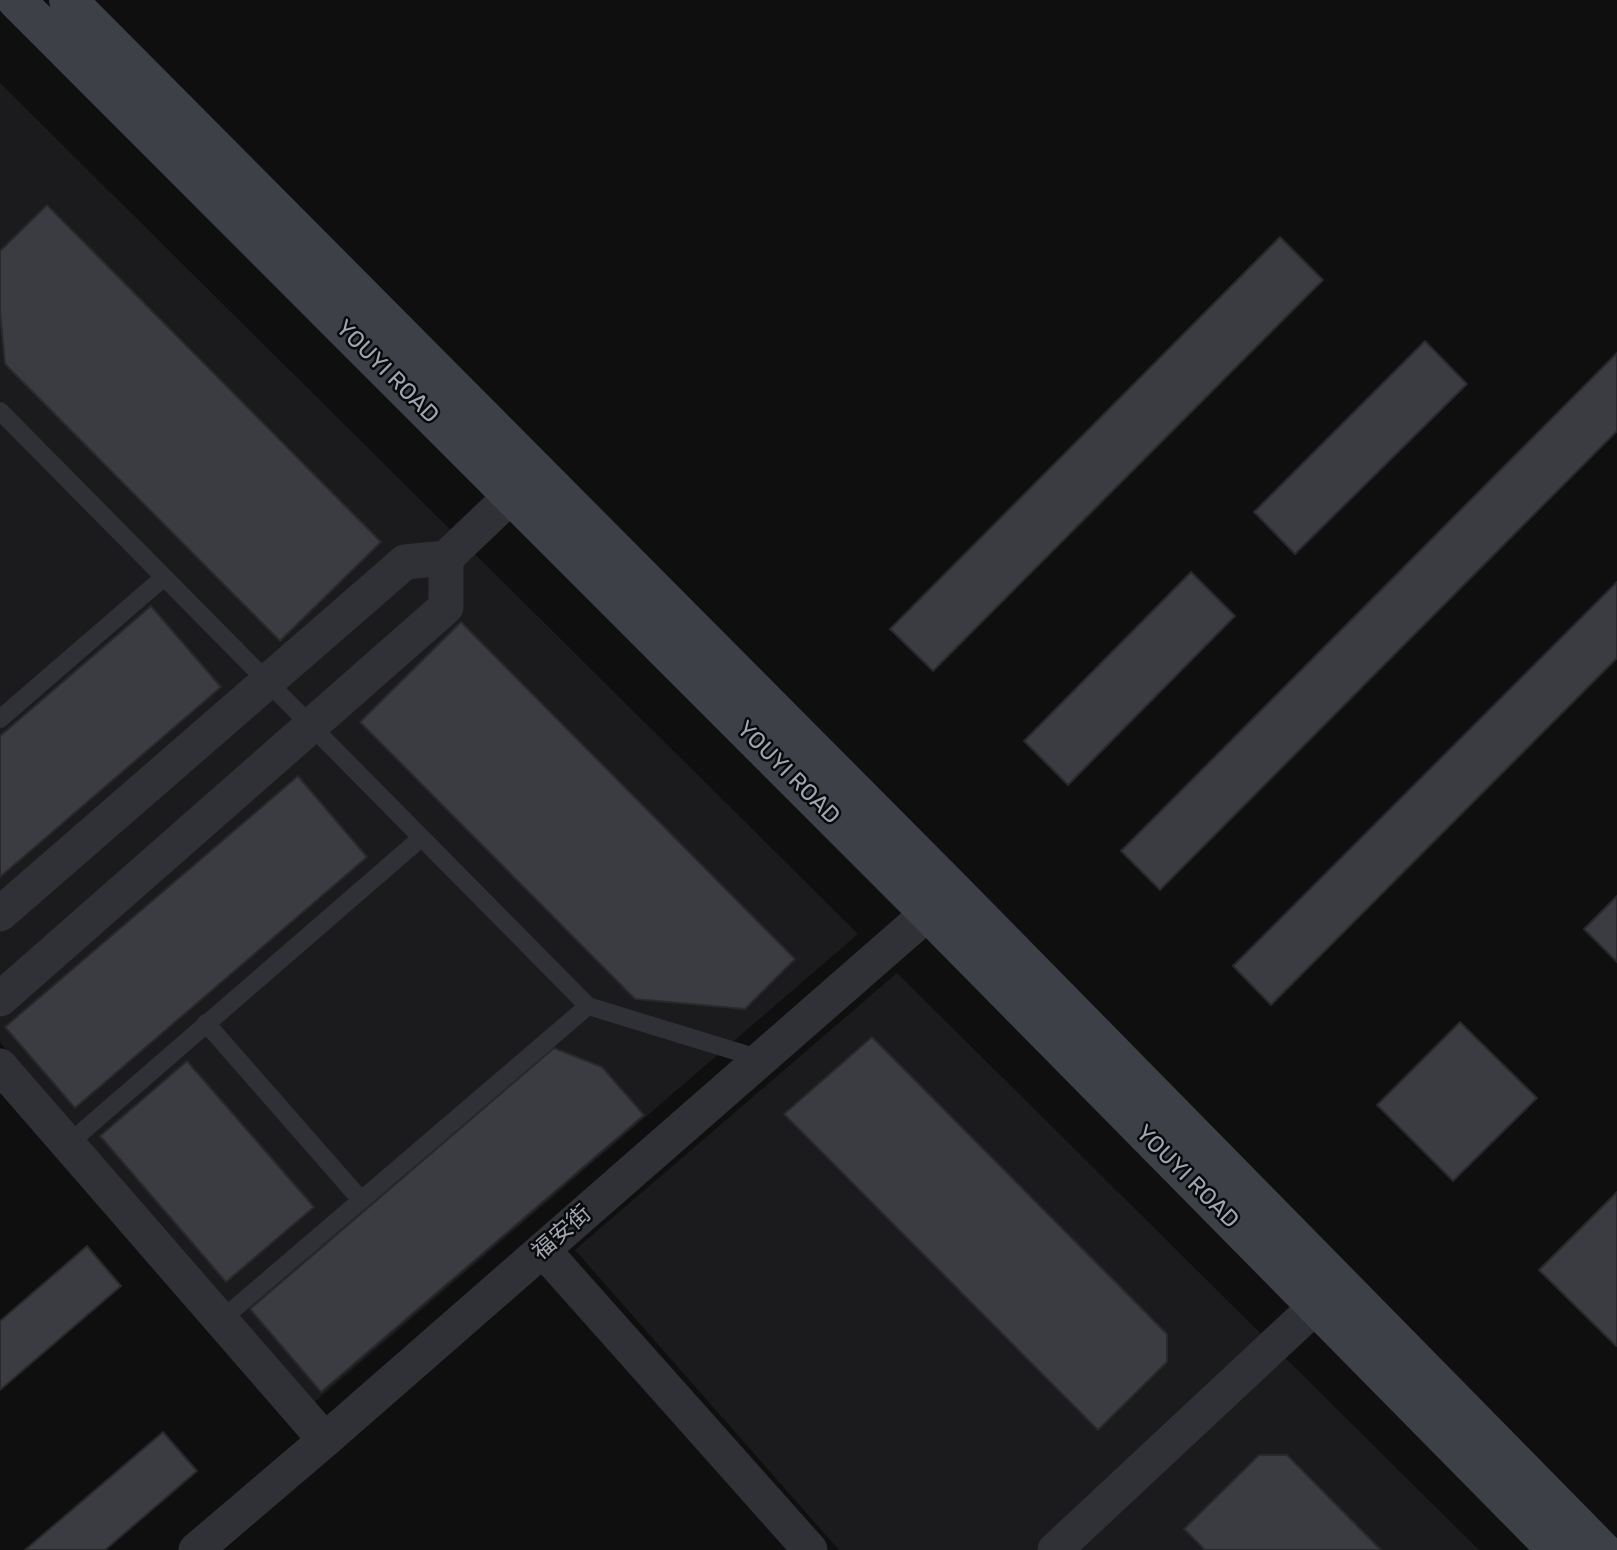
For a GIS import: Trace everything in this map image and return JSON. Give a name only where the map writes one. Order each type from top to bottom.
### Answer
[{"type":"main road","name":"YOUYI ROAD","points":[[16,0],[928,913],[1556,1550]]},
{"type":"main road","name":"YOUYI ROAD","points":[[68,0],[953,889],[1602,1550]]},
{"type":"street","points":[[0,914],[405,562],[446,558],[511,496]]},
{"type":"street","points":[[0,999],[446,607],[446,558]]},
{"type":"street","name":"福安街","points":[[196,1550],[326,1440],[928,913]]},
{"type":"street","points":[[0,1066],[326,1440]]},
{"type":"street","points":[[543,1250],[810,1550]]},
{"type":"street","points":[[1055,1550],[1315,1307]]},
{"type":"lane","points":[[0,412],[588,1006],[761,1059]]},
{"type":"lane","points":[[0,719],[163,578]]},
{"type":"lane","points":[[68,1144],[421,838]]},
{"type":"lane","points":[[221,1320],[588,1006]]},
{"type":"lane","points":[[206,1023],[361,1200]]},
{"type":"shaded area","points":[[0,83],[858,934],[311,1405],[0,1042]]},
{"type":"shaded area","points":[[897,973],[1479,1550],[839,1550],[575,1250]]},
{"type":"building","points":[[47,205],[381,542],[280,641],[5,364],[0,312],[0,251]]},
{"type":"building","points":[[1280,237],[1323,280],[933,671],[890,629]]},
{"type":"building","points":[[1425,341],[1467,384],[1295,554],[1254,512]]},
{"type":"building","points":[[1617,353],[1617,431],[1160,890],[1121,851]]},
{"type":"building","points":[[1191,572],[1235,616],[1068,785],[1024,741]]},
{"type":"building","points":[[1617,582],[1617,658],[1271,1005],[1233,966]]},
{"type":"building","points":[[151,606],[221,687],[0,877],[0,736]]},
{"type":"building","points":[[461,622],[795,959],[745,1009],[635,999],[360,722]]},
{"type":"building","points":[[298,776],[367,857],[75,1108],[5,1027]]},
{"type":"building","points":[[1617,896],[1617,962],[1584,929]]},
{"type":"building","points":[[1460,1022],[1537,1098],[1453,1181],[1377,1105]]},
{"type":"building","points":[[872,1037],[1167,1334],[1167,1362],[1098,1430],[784,1114]]},
{"type":"building","points":[[554,1048],[602,1067],[644,1115],[321,1392],[250,1309]]},
{"type":"building","points":[[187,1061],[314,1207],[226,1282],[100,1136]]},
{"type":"building","points":[[1617,1192],[1617,1345],[1616,1346],[1539,1270]]},
{"type":"building","points":[[87,1246],[121,1286],[0,1390],[0,1321]]},
{"type":"building","points":[[163,1432],[197,1471],[105,1550],[25,1550]]},
{"type":"building","points":[[1259,1455],[1287,1455],[1381,1550],[1205,1550],[1184,1529]]}]
